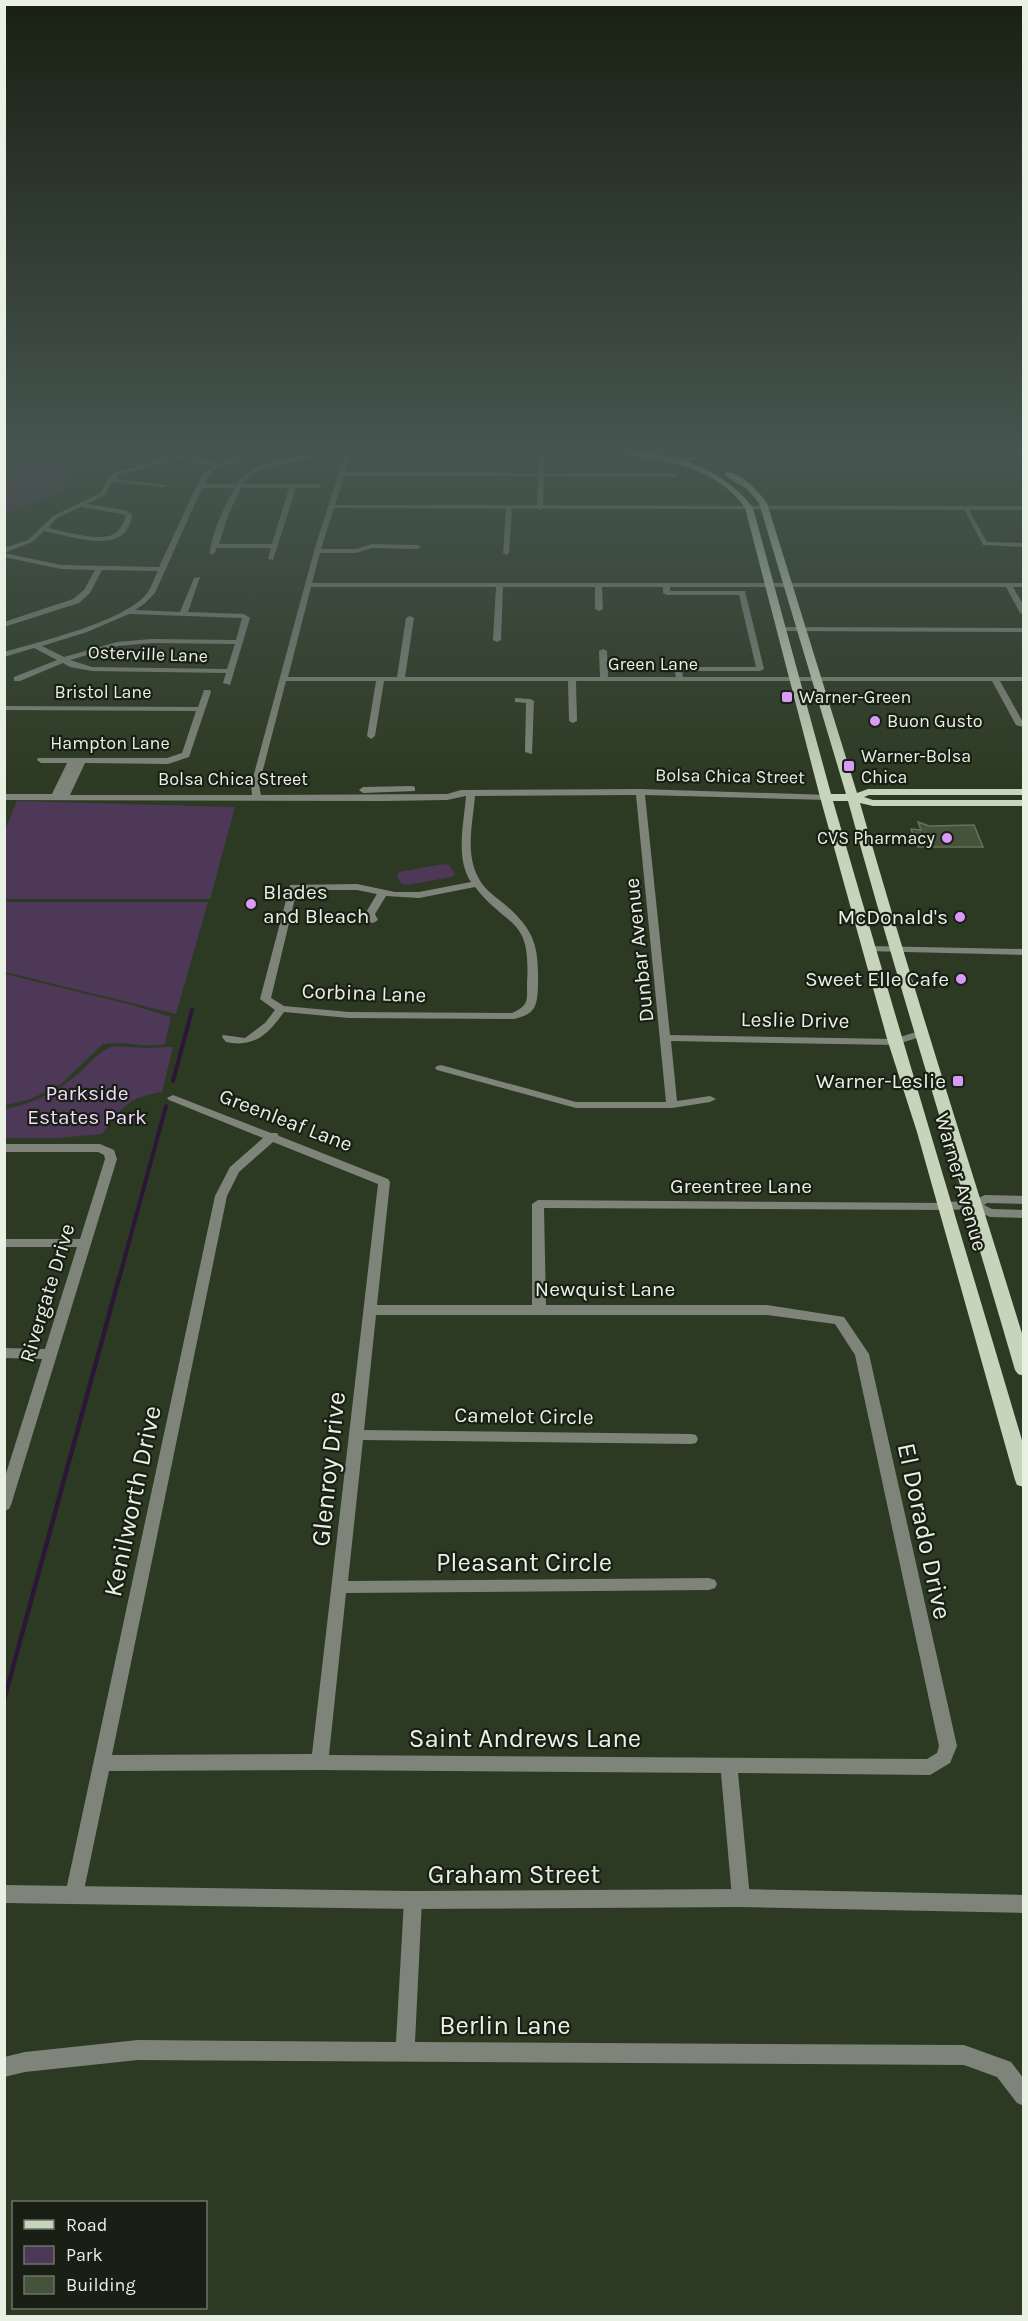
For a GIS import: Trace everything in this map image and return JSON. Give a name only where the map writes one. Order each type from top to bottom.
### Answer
[{"type":"main road","name":"Warner Avenue","points":[[762,561],[895,1042],[945,1206],[1023,1480]]},
{"type":"main road","name":"Warner Avenue","points":[[781,561],[853,798],[895,950],[975,1205],[1023,1370]]},
{"type":"main road","name":"Bolsa Chica Street","points":[[853,798],[868,792],[1023,792]]},
{"type":"main road","name":"Bolsa Chica Street","points":[[826,797],[853,798],[873,802],[1023,803]]},
{"type":"street","points":[[36,561],[54,566],[99,569],[162,569]]},
{"type":"street","points":[[4,655],[130,612],[148,597],[165,561]]},
{"type":"street","points":[[256,794],[283,679],[315,561]]},
{"type":"street","points":[[4,625],[76,601],[87,591],[99,569]]},
{"type":"street","points":[[183,614],[198,578]]},
{"type":"street","points":[[666,584],[667,593],[742,593],[760,669],[678,669],[680,679]]},
{"type":"street","points":[[309,585],[1023,585]]},
{"type":"street","points":[[497,640],[500,585]]},
{"type":"street","points":[[598,585],[599,609]]},
{"type":"street","points":[[1008,585],[1023,613]]},
{"type":"street","points":[[130,612],[244,616],[246,618],[227,682]]},
{"type":"street","points":[[401,678],[410,618]]},
{"type":"street","points":[[781,628],[1023,630]]},
{"type":"street","points":[[17,679],[100,648],[133,642],[239,642]]},
{"type":"street","name":"Osterville Lane","points":[[34,645],[78,667],[101,670],[230,671]]},
{"type":"street","points":[[603,651],[604,679]]},
{"type":"street","points":[[371,736],[381,678]]},
{"type":"street","name":"Green Lane","points":[[283,679],[1023,679]]},
{"type":"street","points":[[572,679],[573,721]]},
{"type":"street","points":[[995,679],[1020,725]]},
{"type":"street","points":[[201,709],[207,692]]},
{"type":"street","points":[[518,700],[530,701],[531,705],[529,752]]},
{"type":"street","points":[[4,718],[7,708]]},
{"type":"street","name":"Bristol Lane","points":[[7,708],[201,709]]},
{"type":"street","name":"Hampton Lane","points":[[40,760],[168,761],[180,759],[186,755],[201,709]]},
{"type":"street","points":[[60,794],[77,760]]},
{"type":"street","name":"Bolsa Chica Street","points":[[4,792],[447,797],[466,793],[640,792],[826,797]]},
{"type":"street","name":"Dunbar Avenue","points":[[640,792],[672,1105]]},
{"type":"street","points":[[281,1009],[265,999],[293,887],[357,887],[395,895],[418,895],[477,884],[469,868],[466,793]]},
{"type":"street","name":"Bolsa Chica Street","points":[[4,797],[60,794]]},
{"type":"street","name":"Corbina Lane","points":[[227,1037],[230,1040],[247,1041],[269,1025],[281,1009],[349,1015],[514,1016],[527,1010],[531,1003],[532,946],[522,926],[477,884]]},
{"type":"street","points":[[373,920],[370,914],[383,893]]},
{"type":"street","points":[[869,949],[1023,951]]},
{"type":"street","name":"Leslie Drive","points":[[666,1038],[895,1042],[922,1033]]},
{"type":"street","points":[[441,1068],[576,1105],[672,1105],[710,1099]]},
{"type":"street","name":"Greenleaf Lane","points":[[173,1098],[377,1177],[384,1182]]},
{"type":"street","name":"Kenilworth Drive","points":[[74,1895],[221,1196],[234,1170],[273,1136]]},
{"type":"street","name":"Rivergate Drive","points":[[4,1148],[100,1148],[110,1153],[110,1163],[8,1480],[4,1505]]},
{"type":"street","name":"Glenroy Drive","points":[[320,1762],[384,1182]]},
{"type":"street","points":[[975,1205],[985,1199],[1023,1200]]},
{"type":"street","name":"Greentree Lane","points":[[539,1311],[538,1204],[975,1205]]},
{"type":"street","points":[[975,1205],[990,1213],[1023,1214]]},
{"type":"street","points":[[4,1243],[83,1243]]},
{"type":"street","name":"Newquist Lane","points":[[370,1310],[767,1310],[839,1320]]},
{"type":"street","name":"El Dorado Drive","points":[[839,1320],[862,1354],[948,1746],[944,1758]]},
{"type":"street","points":[[4,1353],[50,1354]]},
{"type":"street","name":"Camelot Circle","points":[[356,1435],[691,1439]]},
{"type":"street","name":"Pleasant Circle","points":[[339,1587],[709,1584]]},
{"type":"street","name":"Saint Andrews Lane","points":[[102,1763],[320,1762],[930,1767],[944,1758]]},
{"type":"street","points":[[729,1765],[741,1898]]},
{"type":"street","name":"Graham Street","points":[[4,1894],[413,1900],[741,1898],[1023,1904]]},
{"type":"street","points":[[405,2051],[413,1900]]},
{"type":"street","name":"Berlin Lane","points":[[4,2067],[25,2062],[138,2050],[964,2055],[1004,2069],[1023,2096]]},
{"type":"green space","points":[[17,801],[235,807],[210,899],[5,899],[5,830]]},
{"type":"green space","points":[[443,864],[449,865],[455,874],[451,877],[408,885],[402,884],[397,876],[399,872]]},
{"type":"green space","points":[[5,902],[208,902],[176,1014],[5,972]]},
{"type":"green space","points":[[5,974],[132,1005],[171,1017],[165,1044],[103,1044],[61,1084],[31,1099],[5,1105]]},
{"type":"green space","name":"Parkside Estates Park","points":[[113,1046],[173,1047],[162,1092],[133,1100],[121,1110],[102,1134],[58,1138],[5,1138],[5,1109],[49,1094],[79,1074],[96,1056]]},
{"type":"building","name":"CVS Pharmacy","points":[[918,822],[929,826],[974,825],[983,847],[918,847],[911,829],[921,830]]},
{"type":"waterway","points":[[173,1081],[192,1010]]},
{"type":"waterway","points":[[119,1279],[166,1106]]},
{"type":"waterway","points":[[4,1700],[119,1278]]},
{"type":"place","name":"Warner-Green","points":[[787,697]]},
{"type":"place","name":"Buon Gusto","points":[[875,721]]},
{"type":"place","name":"Warner-Bolsa Chica","points":[[849,766]]},
{"type":"place","name":"CVS Pharmacy","points":[[947,838]]},
{"type":"place","name":"Blades and Bleach","points":[[251,904]]},
{"type":"place","name":"McDonald's","points":[[960,917]]},
{"type":"place","name":"Sweet Elle Cafe","points":[[961,979]]},
{"type":"place","name":"Warner-Leslie","points":[[958,1081]]}]
